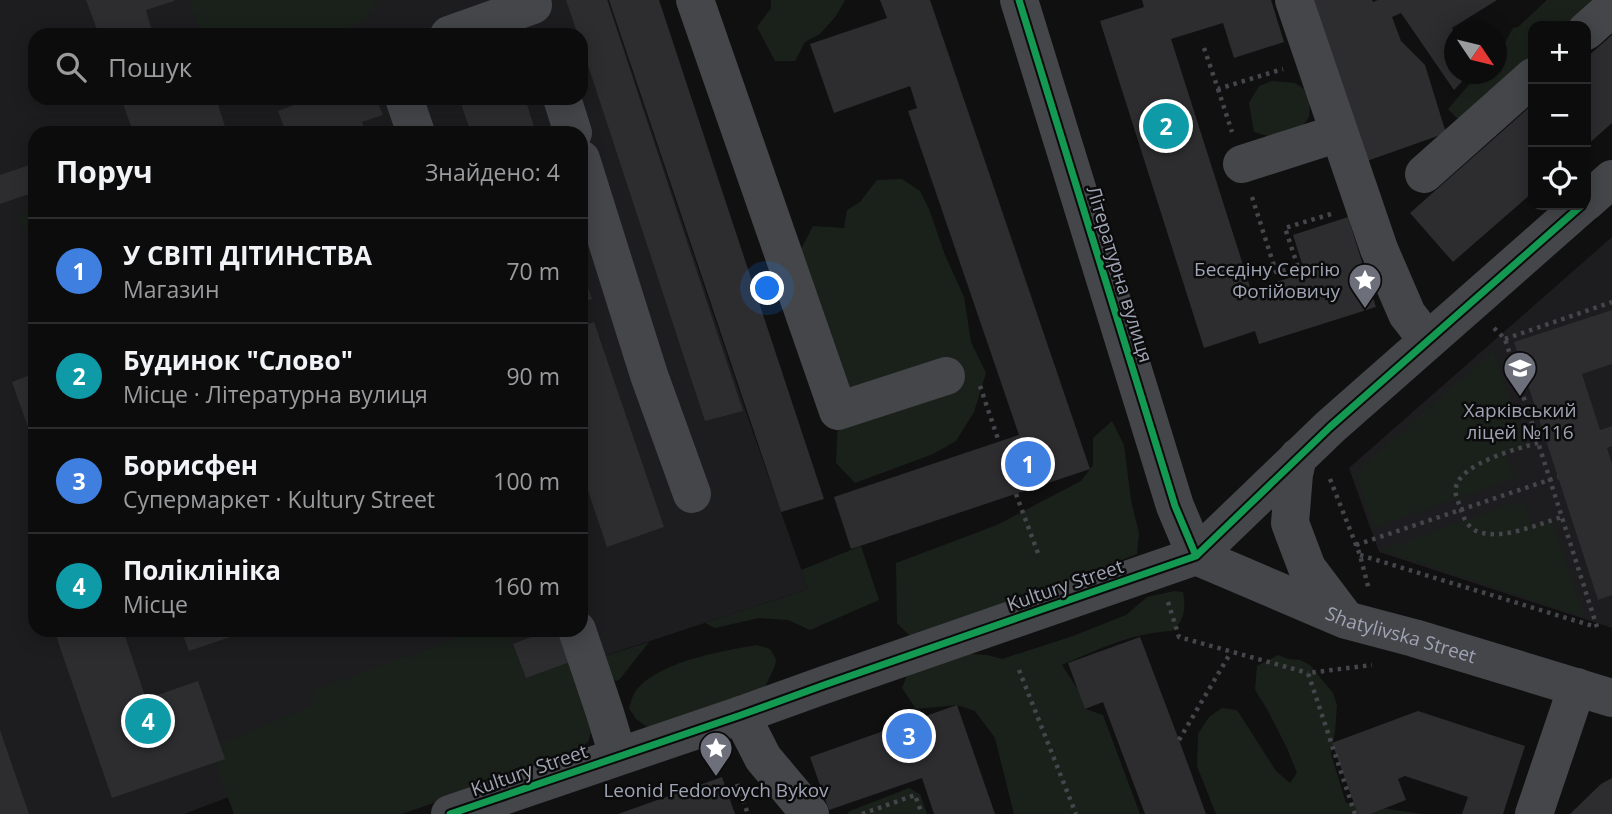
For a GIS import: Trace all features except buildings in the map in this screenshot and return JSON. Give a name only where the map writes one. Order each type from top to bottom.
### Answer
[{"type":"street","points":[[695,0],[838,411],[946,376]]},
{"type":"street","points":[[1294,0],[1383,259],[1407,314],[1427,340]]},
{"type":"street","name":"Літературна вулиця","points":[[1029,3],[1175,506],[1196,556]]},
{"type":"street","points":[[1591,27],[1612,8]]},
{"type":"street","points":[[477,28],[536,13]]},
{"type":"street","points":[[1424,174],[1528,82]]},
{"type":"street","points":[[406,105],[414,126]]},
{"type":"street","points":[[564,105],[571,126]]},
{"type":"street","points":[[1242,164],[1339,133]]},
{"type":"street","name":"Kultury Street","points":[[1591,197],[1612,179]]},
{"type":"street","points":[[588,181],[649,375],[692,494]]},
{"type":"street","name":"Kultury Street","points":[[450,814],[1196,556],[1312,464],[1427,340],[1576,210]]},
{"type":"street","points":[[1312,464],[1294,474],[1290,523],[1307,568],[1358,606]]},
{"type":"street","name":"Shatylivska Street","points":[[1196,556],[1358,606],[1595,693]]},
{"type":"street","points":[[580,637],[618,756]]},
{"type":"street","points":[[1534,814],[1595,693]]},
{"type":"street","points":[[741,715],[763,758],[810,814]]},
{"type":"path","points":[[1204,48],[1276,272],[1298,267],[1285,228],[1362,204]]},
{"type":"path","points":[[1218,89],[1314,60]]},
{"type":"path","points":[[1504,339],[1612,302]]},
{"type":"path","points":[[1360,555],[1597,627],[1504,339],[1491,325]]},
{"type":"path","points":[[946,376],[973,367],[999,442]]},
{"type":"path","points":[[1538,443],[1467,470],[1455,490],[1461,509],[1473,530],[1492,534],[1532,527],[1562,517]]},
{"type":"path","points":[[1312,464],[1360,555],[1358,606]]},
{"type":"path","points":[[1356,545],[1558,477]]},
{"type":"path","points":[[1016,494],[1039,556]]},
{"type":"path","points":[[1172,613],[1179,638],[1308,673],[1373,665]]},
{"type":"path","points":[[1179,740],[1231,652]]},
{"type":"path","points":[[1019,670],[1076,814]]},
{"type":"path","points":[[1308,673],[1355,814]]},
{"type":"path","points":[[736,781],[748,814]]},
{"type":"path","points":[[862,814],[874,812],[915,795],[922,814]]},
{"type":"shaded area","points":[[0,0],[608,0],[808,589],[589,661],[184,814],[0,814]]},
{"type":"shaded area","points":[[191,0],[378,0],[365,20],[344,28],[200,28],[190,8]]},
{"type":"shaded area","points":[[771,0],[845,0],[836,16],[820,34],[805,42],[795,61],[775,61],[757,27],[771,8]]},
{"type":"shaded area","points":[[1547,0],[1612,0],[1573,21],[1528,21],[1528,73],[1469,120],[1457,118],[1448,109],[1469,84],[1507,84],[1507,39],[1513,28],[1518,27]]},
{"type":"shaded area","points":[[1272,81],[1295,83],[1304,89],[1310,102],[1309,117],[1298,133],[1275,138],[1254,132],[1249,103],[1259,86]]},
{"type":"shaded area","points":[[902,179],[920,191],[929,209],[945,255],[964,297],[971,342],[986,373],[974,412],[956,441],[933,454],[855,483],[836,463],[838,419],[799,253],[813,226],[844,228],[847,210],[860,202],[877,180]]},
{"type":"shaded area","points":[[28,211],[28,232],[21,227],[20,216]]},
{"type":"shaded area","name":"Харківський ліцей №116","points":[[1612,237],[1612,628],[1379,552],[1349,468]]},
{"type":"shaded area","points":[[1493,351],[1526,446],[1505,454],[1515,478],[1374,527],[1356,473]]},
{"type":"shaded area","points":[[1112,421],[1124,445],[1131,500],[1139,533],[1137,554],[950,629],[912,638],[897,623],[896,563],[997,525],[1081,481],[1093,465],[1093,438]]},
{"type":"shaded area","points":[[1523,500],[1532,527],[1552,520],[1584,617],[1383,550]]},
{"type":"shaded area","points":[[861,546],[879,600],[810,630],[788,620],[759,618],[715,628],[705,623],[808,589],[801,570]]},
{"type":"shaded area","points":[[1183,592],[1184,608],[1180,623],[1172,631],[1129,638],[1062,665],[1079,691],[1085,709],[1103,715],[1140,814],[1014,814],[995,738],[975,711],[957,705],[916,709],[902,688],[908,673],[956,653],[1002,659],[1126,615],[1147,597]]},
{"type":"shaded area","points":[[461,637],[510,637],[526,678],[581,658],[593,726],[588,742],[575,753],[402,814],[234,814],[215,762],[220,744],[311,706],[315,690]]},
{"type":"shaded area","points":[[649,642],[620,679],[616,681],[611,677],[605,656]]},
{"type":"shaded area","points":[[757,645],[770,649],[776,659],[765,687],[665,724],[647,727],[636,719],[629,708],[635,692],[658,673],[691,660]]},
{"type":"shaded area","points":[[1278,655],[1310,665],[1333,693],[1337,705],[1331,754],[1346,803],[1422,814],[1216,814],[1197,766],[1198,734],[1209,717],[1222,708],[1237,710],[1276,771],[1290,783],[1297,773],[1287,748],[1255,690],[1257,666]]},
{"type":"shaded area","points":[[909,788],[920,794],[927,814],[847,814],[850,811]]},
{"type":"cycle path","points":[[1019,0],[1175,506],[1196,556]]},
{"type":"cycle path","points":[[450,814],[1196,556],[1330,427],[1576,210]]},
{"type":"place","name":"Будинок \"Слово\"","points":[[1166,126]]},
{"type":"place","name":"Бесєдіну Сергію Фотійовичу","points":[[1365,310]]},
{"type":"place","name":"Харківський ліцей №116","points":[[1520,398]]},
{"type":"place","name":"У СВІТІ ДІТИНСТВА","points":[[1028,464]]},
{"type":"place","name":"Поліклініка","points":[[148,721]]},
{"type":"place","name":"Борисфен","points":[[909,736]]},
{"type":"place","name":"Leonid Fedorovych Bykov","points":[[716,778]]}]
